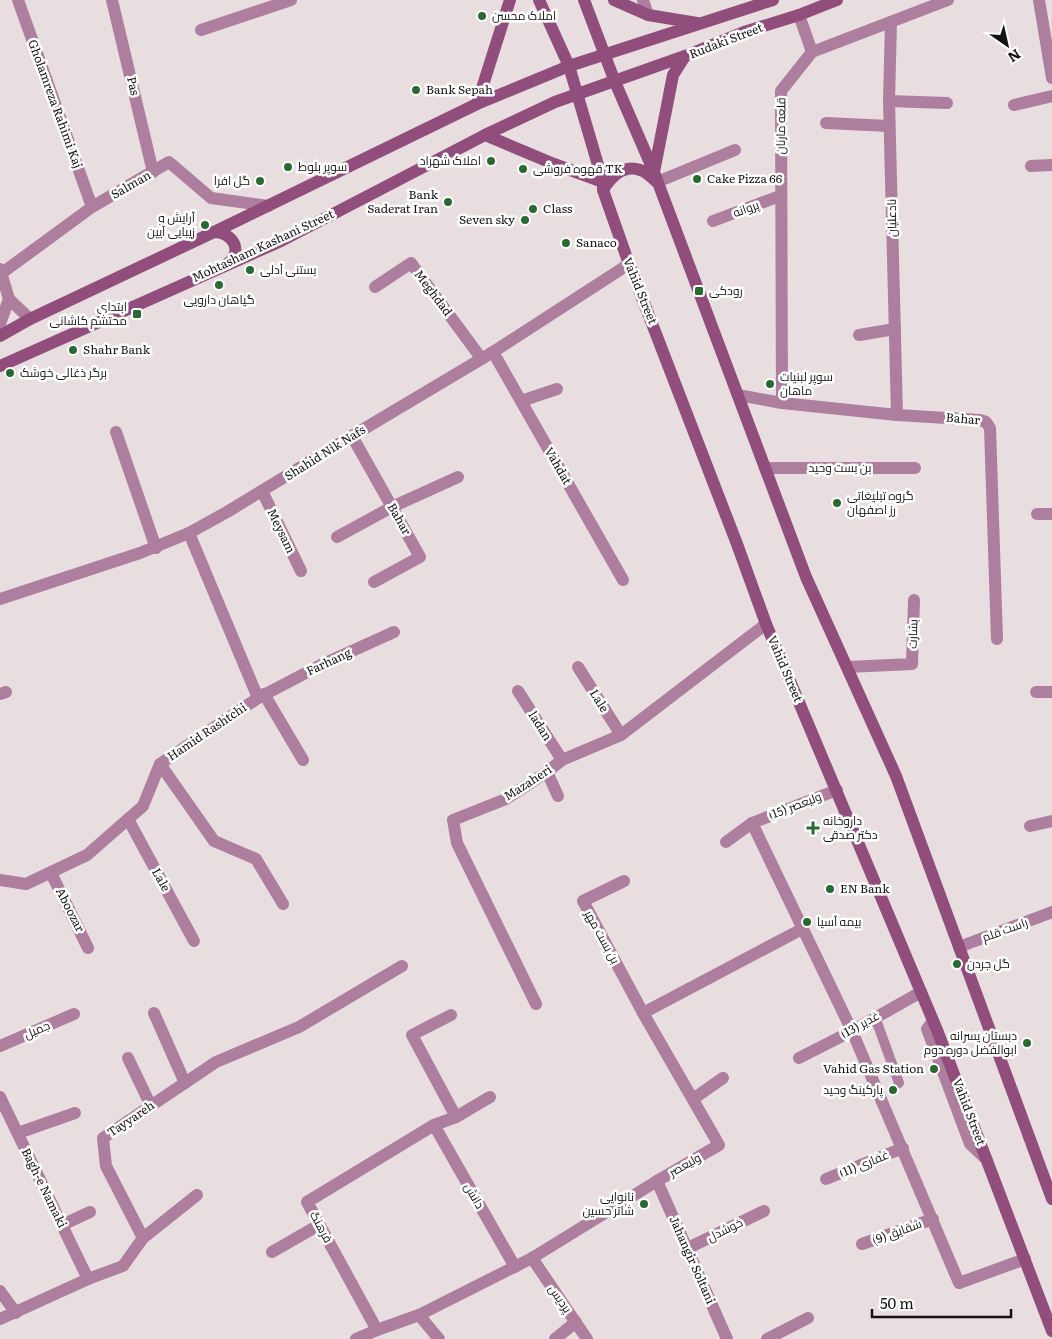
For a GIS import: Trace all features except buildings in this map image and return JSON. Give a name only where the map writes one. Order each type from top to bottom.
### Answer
[{"type":"main road","points":[[477,104],[510,0]]},
{"type":"main road","name":"Vahid Street","points":[[539,0],[569,66],[603,186],[629,264],[766,624],[933,1021],[1052,1331]]},
{"type":"main road","points":[[584,0],[615,82],[656,177],[806,577],[896,776],[1052,1199]]},
{"type":"main road","points":[[614,0],[648,14],[702,23]]},
{"type":"main road","name":"Rudaki Street","points":[[569,66],[773,0]]},
{"type":"main road","name":"Rudaki Street","points":[[577,94],[615,82],[744,32],[799,15],[838,0]]},
{"type":"main road","points":[[656,177],[673,75],[685,56]]},
{"type":"main road","points":[[0,336],[30,318],[214,232],[477,104],[569,66]]},
{"type":"main road","name":"Mohtasham Kashani Street","points":[[0,366],[281,241],[486,135],[555,102],[577,94]]},
{"type":"main road","points":[[486,135],[603,186],[612,177],[625,169],[640,170],[656,177]]},
{"type":"main road","points":[[214,232],[222,232],[233,241],[234,255],[225,266]]},
{"type":"street","name":"Gholamreza Rahimi Kaj","points":[[18,0],[92,207]]},
{"type":"street","name":"Pas","points":[[112,0],[153,172]]},
{"type":"street","points":[[201,30],[291,0]]},
{"type":"street","points":[[644,0],[648,14]]},
{"type":"street","points":[[799,15],[812,52],[948,0]]},
{"type":"street","points":[[1040,0],[1052,78]]},
{"type":"street","name":"نادعلیان","points":[[891,22],[889,126],[897,415]]},
{"type":"street","name":"قلعه مارنان","points":[[782,403],[781,91],[812,52]]},
{"type":"street","points":[[1014,105],[1052,96]]},
{"type":"street","points":[[889,101],[947,103]]},
{"type":"street","points":[[826,123],[889,126]]},
{"type":"street","points":[[656,177],[735,150]]},
{"type":"street","name":"Salman","points":[[1,271],[92,207],[169,162],[211,198],[268,206]]},
{"type":"street","points":[[1031,166],[1052,165]]},
{"type":"street","name":"پروانه","points":[[713,221],[780,196]]},
{"type":"street","name":"Meghdad","points":[[375,287],[411,263],[481,358]]},
{"type":"street","name":"Shahid Nik Nafs","points":[[0,599],[156,548],[189,533],[493,352],[629,264]]},
{"type":"street","points":[[1,271],[9,300],[30,318]]},
{"type":"street","points":[[0,324],[9,300]]},
{"type":"street","points":[[859,336],[894,329]]},
{"type":"street","name":"Vahdat","points":[[493,352],[623,580]]},
{"type":"street","points":[[521,401],[558,389]]},
{"type":"street","points":[[738,395],[782,403]]},
{"type":"street","name":"Bahar","points":[[782,403],[986,422],[990,428],[997,639]]},
{"type":"street","points":[[116,432],[156,548]]},
{"type":"street","name":"Bahar","points":[[352,436],[420,557],[374,582]]},
{"type":"street","name":"بن بست وحید","points":[[766,468],[914,468]]},
{"type":"street","points":[[336,537],[392,507],[458,477]]},
{"type":"street","name":"Meysam","points":[[262,491],[301,571]]},
{"type":"street","points":[[1037,514],[1052,514]]},
{"type":"street","name":"Hamid Rashtchi","points":[[0,880],[26,884],[87,855],[144,806],[160,764],[261,696],[189,533]]},
{"type":"street","name":"بشارت","points":[[847,667],[912,664],[914,600]]},
{"type":"street","name":"Mazaheri","points":[[536,1004],[457,843],[453,820],[506,799],[562,760],[620,735],[766,624]]},
{"type":"street","name":"Farhang","points":[[261,696],[321,665],[394,632]]},
{"type":"street","name":"Lale","points":[[578,667],[620,735]]},
{"type":"street","name":"ladan","points":[[518,691],[562,760]]},
{"type":"street","points":[[1036,692],[1052,692]]},
{"type":"street","points":[[261,696],[303,760]]},
{"type":"street","points":[[160,764],[214,842],[256,859],[283,904]]},
{"type":"street","points":[[547,772],[558,796]]},
{"type":"street","name":"ولیعصر (15)","points":[[726,842],[752,823],[837,790]]},
{"type":"street","name":"Lale","points":[[128,819],[194,940]]},
{"type":"street","points":[[1030,826],[1052,821]]},
{"type":"street","points":[[752,823],[852,1031],[959,1282],[1025,1259]]},
{"type":"street","name":"Aboozar","points":[[51,872],[88,948]]},
{"type":"street","name":"بن بست مهر","points":[[624,881],[583,902],[643,1012]]},
{"type":"street","name":"راست قلم","points":[[959,947],[1052,912]]},
{"type":"street","points":[[643,1012],[802,929]]},
{"type":"street","name":"Tayyareh","points":[[143,1238],[106,1166],[103,1138],[216,1062],[299,1027],[402,966]]},
{"type":"street","name":"غدیر (13)","points":[[799,1058],[921,992]]},
{"type":"street","name":"ولیعصر","points":[[356,1339],[419,1315],[532,1258],[657,1181],[720,1145],[643,1012]]},
{"type":"street","points":[[154,1013],[185,1083]]},
{"type":"street","name":"جمیل","points":[[0,1046],[74,1014]]},
{"type":"street","points":[[451,1015],[412,1035],[456,1116]]},
{"type":"street","points":[[128,1058],[151,1106]]},
{"type":"street","points":[[692,1098],[723,1078]]},
{"type":"street","name":"Bagh-e Namaki","points":[[0,1097],[88,1279]]},
{"type":"street","points":[[434,1125],[456,1116],[490,1097]]},
{"type":"street","points":[[18,1133],[75,1113]]},
{"type":"street","name":"فرهنگ","points":[[377,1330],[307,1202],[434,1125]]},
{"type":"street","name":"دانش","points":[[434,1125],[515,1267]]},
{"type":"street","name":"غفاری (11)","points":[[826,1179],[902,1148]]},
{"type":"street","name":"Jahangir Soltani","points":[[657,1181],[727,1339]]},
{"type":"street","points":[[0,1319],[88,1279],[124,1266],[143,1238],[197,1195]]},
{"type":"street","name":"خوشدل","points":[[686,1249],[764,1210]]},
{"type":"street","points":[[62,1226],[90,1212]]},
{"type":"street","name":"شقایق (9)","points":[[862,1244],[933,1219]]},
{"type":"street","points":[[272,1252],[319,1224]]},
{"type":"street","name":"پردیس","points":[[532,1258],[587,1339]]},
{"type":"street","points":[[0,1291],[16,1313]]},
{"type":"street","points":[[419,1315],[439,1339]]},
{"type":"street","points":[[767,1339],[808,1318]]},
{"type":"street","points":[[555,1339],[576,1322]]},
{"type":"lane","points":[[876,1017],[900,1083]]},
{"type":"place","name":"املاک محسن","points":[[482,16]]},
{"type":"place","name":"Bank Sepah","points":[[416,90]]},
{"type":"place","name":"املاک شهراد","points":[[491,161]]},
{"type":"place","name":"سوپر بلوط","points":[[288,167]]},
{"type":"place","name":"قهوه فروشی TK","points":[[523,169]]},
{"type":"place","name":"Cake Pizza 66","points":[[697,179]]},
{"type":"place","name":"گل افرا","points":[[260,181]]},
{"type":"place","name":"Bank Saderat Iran","points":[[448,202]]},
{"type":"place","name":"Class","points":[[533,209]]},
{"type":"place","name":"Seven sky","points":[[525,220]]},
{"type":"place","name":"آرایش و زیبایی آیین","points":[[205,225]]},
{"type":"place","name":"Sanaco","points":[[566,243]]},
{"type":"place","name":"بستنی آدلی","points":[[250,270]]},
{"type":"place","name":"گیاهان دارویی","points":[[219,285]]},
{"type":"place","name":"رودکی","points":[[699,291]]},
{"type":"place","name":"ابتدای محتشم کاشانی","points":[[137,314]]},
{"type":"place","name":"Shahr Bank","points":[[73,350]]},
{"type":"place","name":"برگر ذغالی خوشک","points":[[10,373]]},
{"type":"place","name":"سوپر لبنیات ماهان","points":[[770,384]]},
{"type":"place","name":"گروه تبلیغاتی رز اصفهان","points":[[837,503]]},
{"type":"place","name":"داروخانه دکتر صدقی","points":[[813,828]]},
{"type":"place","name":"EN Bank","points":[[830,889]]},
{"type":"place","name":"بیمه آسیا","points":[[807,922]]},
{"type":"place","name":"گل جردن","points":[[957,964]]},
{"type":"place","name":"دبستان پسرانه ابوالفضل دوره دوم","points":[[1027,1043]]},
{"type":"place","name":"Vahid Gas Station","points":[[934,1069]]},
{"type":"place","name":"پارکینگ وحید","points":[[893,1090]]},
{"type":"place","name":"نانوایی شاتر حسین","points":[[644,1204]]}]
